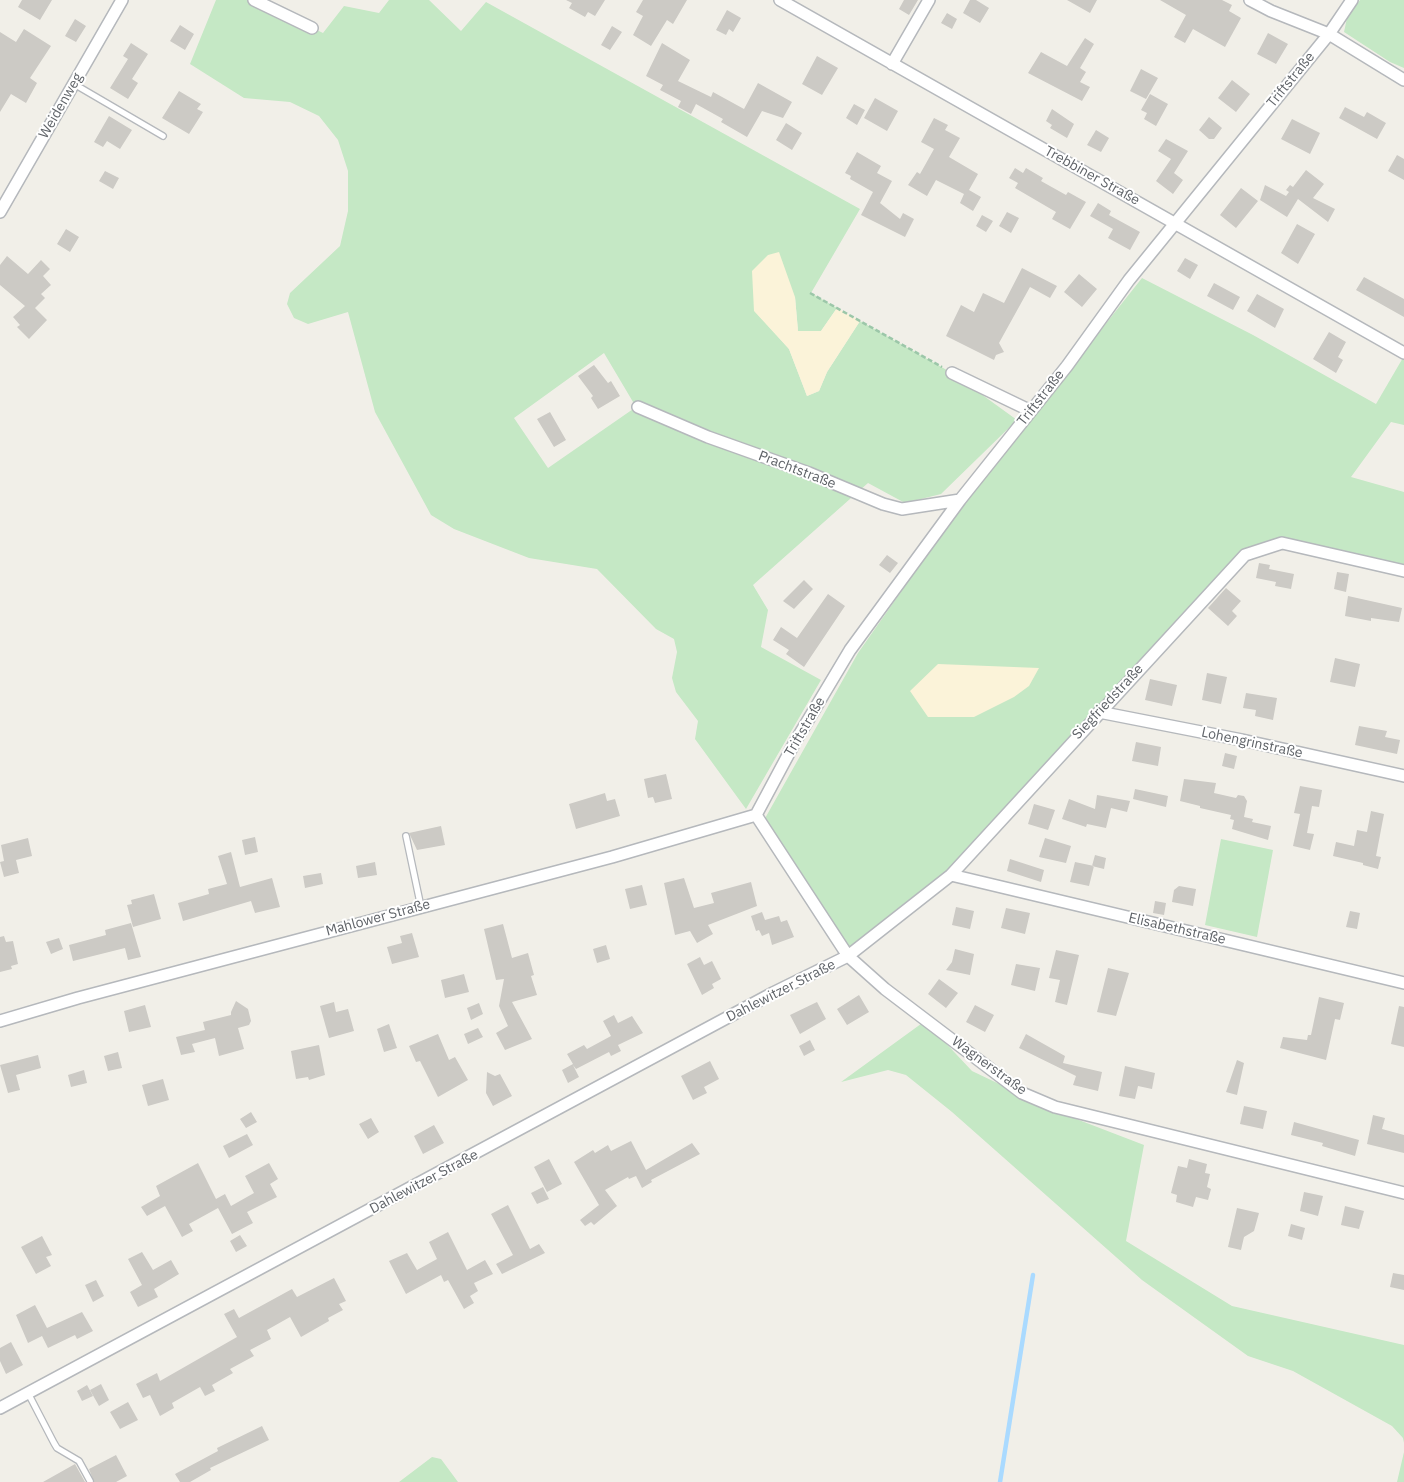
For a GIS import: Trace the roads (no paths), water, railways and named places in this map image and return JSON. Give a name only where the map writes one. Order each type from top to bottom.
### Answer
[{"type":"street","name":"Weidenweg","points":[[0,212],[122,0]]},
{"type":"street","points":[[254,0],[312,28]]},
{"type":"street","name":"Trebbiner Straße","points":[[780,0],[1404,353]]},
{"type":"street","points":[[892,64],[929,0]]},
{"type":"street","points":[[1250,0],[1271,11],[1329,34],[1404,80]]},
{"type":"street","name":"Triftstraße","points":[[756,815],[850,650],[960,500],[1031,411],[1129,280],[1329,34],[1352,0]]},
{"type":"street","points":[[952,373],[1031,411]]},
{"type":"street","name":"Prachtstraße","points":[[638,407],[708,437],[809,473],[883,504],[902,509],[960,500]]},
{"type":"street","name":"Siegfriedstraße","points":[[848,956],[951,875],[1245,555],[1282,543],[1404,571]]},
{"type":"street","name":"Lohengrinstraße","points":[[1099,712],[1242,740],[1404,776]]},
{"type":"street","name":"Mahlower Straße","points":[[0,1021],[78,998],[612,857],[756,815]]},
{"type":"street","name":"Wagnerstraße","points":[[756,815],[848,956],[886,989],[1022,1093],[1055,1107],[1404,1193]]},
{"type":"street","name":"Elisabethstraße","points":[[951,875],[1404,983]]},
{"type":"street","name":"Dahlewitzer Straße","points":[[0,1408],[773,993],[848,956]]},
{"type":"lane","points":[[74,84],[163,136]]},
{"type":"lane","points":[[406,836],[421,907]]},
{"type":"lane","points":[[28,1393],[57,1448],[79,1461],[90,1481]]},
{"type":"waterway","points":[[1000,1482],[1033,1275]]}]
